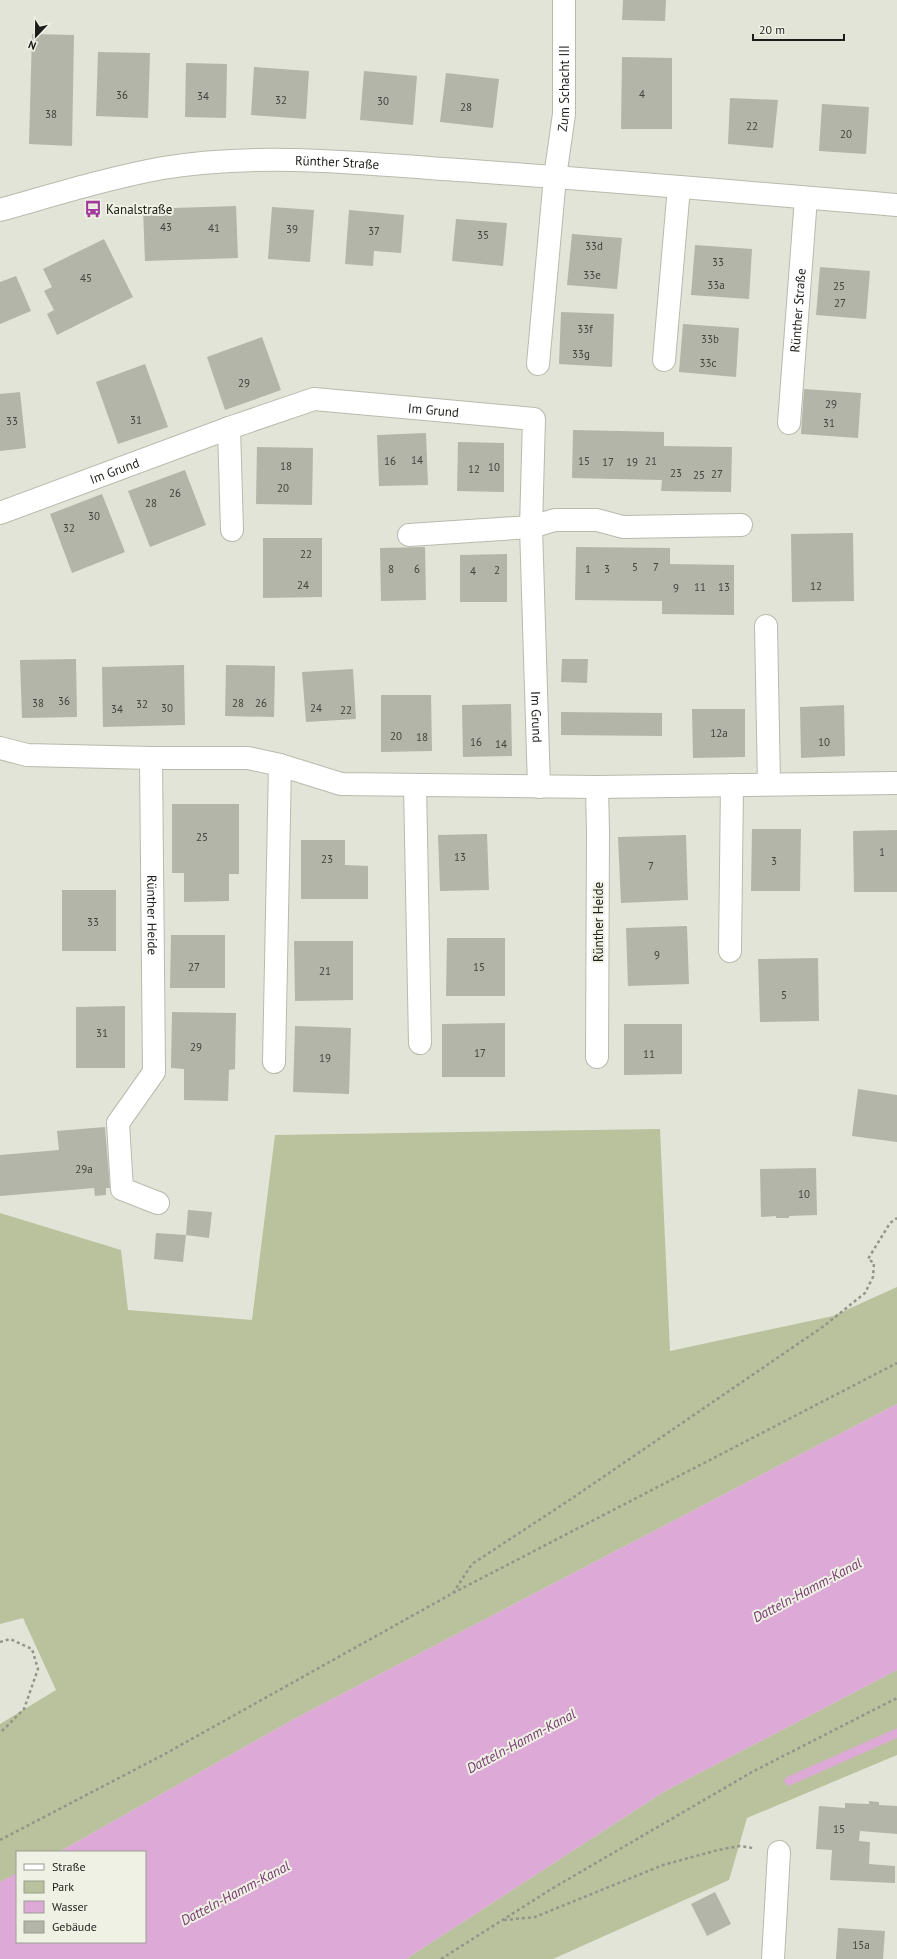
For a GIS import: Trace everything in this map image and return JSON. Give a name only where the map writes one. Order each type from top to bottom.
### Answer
[{"type":"street","name":"Zum Schacht III","points":[[555,176],[564,114],[564,0]]},
{"type":"street","name":"Rünther Straße","points":[[0,210],[88,186],[163,168],[237,161],[324,160],[555,176],[897,205]]},
{"type":"street","points":[[538,364],[555,176]]},
{"type":"street","points":[[664,360],[679,187]]},
{"type":"street","name":"Rünther Straße","points":[[789,423],[806,198]]},
{"type":"street","name":"Im Grund","points":[[0,513],[229,428],[314,399],[534,419],[531,527],[539,786]]},
{"type":"street","points":[[229,428],[232,530]]},
{"type":"street","points":[[409,535],[531,527],[555,520],[597,520],[623,527],[741,525]]},
{"type":"street","points":[[766,626],[768,784]]},
{"type":"street","points":[[0,748],[27,755],[151,758],[248,758],[280,765],[341,784],[597,787],[897,783]]},
{"type":"street","name":"Rünther Heide","points":[[151,758],[154,1072],[118,1123],[122,1189],[158,1203]]},
{"type":"street","points":[[274,1062],[280,765]]},
{"type":"street","points":[[415,785],[420,1043]]},
{"type":"street","points":[[730,951],[732,786]]},
{"type":"street","name":"Rünther Heide","points":[[597,787],[597,1057]]},
{"type":"street","points":[[773,1959],[779,1852]]},
{"type":"path","points":[[453,1593],[472,1564],[571,1499],[811,1335],[865,1293],[873,1277],[874,1263],[868,1259],[890,1222],[897,1218]]},
{"type":"path","points":[[0,1840],[163,1755],[453,1593],[897,1363]]},
{"type":"path","points":[[0,1642],[10,1639],[32,1649],[38,1669],[24,1709],[0,1733]]},
{"type":"path","points":[[441,1959],[552,1888],[752,1772],[897,1698]]},
{"type":"path","points":[[502,1920],[535,1917],[663,1865],[718,1850],[740,1846],[779,1852]]},
{"type":"green space","points":[[660,1129],[670,1351],[833,1316],[897,1287],[897,1404],[296,1718],[61,1851],[16,1851],[16,1874],[0,1882],[0,1724],[56,1690],[23,1618],[0,1624],[0,1213],[121,1250],[128,1310],[252,1320],[275,1135]]},
{"type":"green space","points":[[897,1670],[897,1755],[747,1818],[729,1880],[553,1959],[406,1959],[665,1791]]},
{"type":"water","name":"Datteln-Hamm-Kanal","points":[[897,1404],[897,1670],[665,1791],[406,1959],[0,1959],[0,1882],[16,1874],[16,1943],[146,1943],[146,1851],[61,1851],[296,1718]]},
{"type":"building","points":[[623,0],[666,0],[665,21],[622,20]]},
{"type":"building","points":[[32,34],[74,35],[72,146],[29,144]]},
{"type":"building","points":[[98,52],[150,53],[148,118],[96,116]]},
{"type":"building","points":[[622,57],[672,58],[672,129],[621,129]]},
{"type":"building","points":[[186,63],[227,64],[226,118],[185,117]]},
{"type":"building","points":[[254,67],[309,71],[306,119],[251,115]]},
{"type":"building","points":[[364,71],[417,76],[413,125],[360,120]]},
{"type":"building","points":[[446,73],[499,79],[493,128],[440,122]]},
{"type":"building","points":[[730,98],[778,100],[773,148],[728,144]]},
{"type":"building","points":[[822,104],[869,107],[866,154],[819,151]]},
{"type":"building","points":[[236,206],[238,258],[145,261],[143,209]]},
{"type":"building","points":[[272,207],[314,210],[310,262],[268,259]]},
{"type":"building","points":[[349,210],[404,215],[401,253],[374,251],[373,266],[345,264]]},
{"type":"building","points":[[456,219],[507,223],[503,266],[452,261]]},
{"type":"building","points":[[572,234],[622,238],[617,289],[567,285]]},
{"type":"building","points":[[104,239],[133,297],[57,335],[47,314],[54,310],[44,291],[52,287],[43,269]]},
{"type":"building","points":[[695,245],[752,249],[749,299],[691,295]]},
{"type":"building","points":[[820,267],[870,271],[866,319],[816,315]]},
{"type":"building","points":[[16,276],[31,311],[0,324],[0,282]]},
{"type":"building","points":[[561,312],[614,314],[612,367],[559,364]]},
{"type":"building","points":[[683,324],[739,328],[736,377],[679,372]]},
{"type":"building","points":[[262,337],[281,390],[225,410],[207,357]]},
{"type":"building","points":[[145,364],[168,427],[118,444],[96,382]]},
{"type":"building","points":[[804,389],[861,393],[858,438],[801,434]]},
{"type":"building","points":[[20,392],[26,448],[0,451],[0,394]]},
{"type":"building","points":[[573,430],[664,432],[664,446],[732,447],[731,492],[661,491],[662,480],[572,478]]},
{"type":"building","points":[[426,433],[428,485],[379,486],[377,435]]},
{"type":"building","points":[[458,442],[504,443],[504,492],[457,491]]},
{"type":"building","points":[[257,447],[313,448],[312,505],[256,504]]},
{"type":"building","points":[[185,470],[206,525],[150,547],[128,491]]},
{"type":"building","points":[[102,494],[125,552],[72,573],[50,514]]},
{"type":"building","points":[[853,533],[854,601],[792,602],[791,534]]},
{"type":"building","points":[[263,538],[322,538],[322,597],[263,598]]},
{"type":"building","points":[[425,547],[426,600],[381,601],[380,548]]},
{"type":"building","points":[[576,547],[670,548],[670,564],[734,565],[734,615],[662,614],[662,601],[575,600]]},
{"type":"building","points":[[507,554],[507,602],[460,602],[460,555]]},
{"type":"building","points":[[76,659],[77,717],[22,718],[20,660]]},
{"type":"building","points":[[562,659],[588,659],[587,683],[561,682]]},
{"type":"building","points":[[184,665],[185,725],[103,727],[102,667]]},
{"type":"building","points":[[226,665],[275,666],[274,717],[225,716]]},
{"type":"building","points":[[353,669],[356,719],[306,722],[302,672]]},
{"type":"building","points":[[381,695],[431,695],[432,751],[381,752]]},
{"type":"building","points":[[511,704],[512,756],[463,757],[462,705]]},
{"type":"building","points":[[844,705],[845,756],[801,758],[800,707]]},
{"type":"building","points":[[692,709],[745,709],[745,757],[693,758]]},
{"type":"building","points":[[561,712],[662,713],[662,736],[561,735]]},
{"type":"building","points":[[172,804],[239,804],[239,874],[229,874],[229,901],[184,902],[184,873],[172,873]]},
{"type":"building","points":[[752,829],[801,829],[800,891],[751,891]]},
{"type":"building","points":[[897,830],[897,892],[854,892],[853,831]]},
{"type":"building","points":[[487,834],[489,890],[440,891],[438,835]]},
{"type":"building","points":[[686,835],[688,900],[621,903],[618,837]]},
{"type":"building","points":[[301,840],[345,840],[345,865],[368,866],[368,899],[301,899]]},
{"type":"building","points":[[62,890],[116,890],[116,951],[62,951]]},
{"type":"building","points":[[687,926],[689,984],[628,986],[626,928]]},
{"type":"building","points":[[171,935],[225,935],[225,988],[170,988]]},
{"type":"building","points":[[447,938],[505,938],[505,996],[446,996]]},
{"type":"building","points":[[294,941],[353,941],[353,1000],[295,1001]]},
{"type":"building","points":[[818,958],[819,1021],[760,1022],[758,959]]},
{"type":"building","points":[[125,1006],[125,1068],[76,1068],[76,1007]]},
{"type":"building","points":[[172,1012],[236,1013],[235,1069],[229,1070],[228,1101],[184,1100],[184,1069],[171,1068]]},
{"type":"building","points":[[505,1023],[505,1077],[442,1077],[442,1024]]},
{"type":"building","points":[[624,1024],[682,1024],[682,1074],[624,1075]]},
{"type":"building","points":[[295,1026],[351,1028],[349,1094],[293,1092]]},
{"type":"building","points":[[858,1089],[897,1095],[897,1142],[852,1136]]},
{"type":"building","points":[[105,1127],[110,1188],[106,1188],[106,1195],[95,1196],[94,1188],[0,1196],[0,1155],[59,1150],[57,1131]]},
{"type":"building","points":[[816,1168],[817,1215],[789,1216],[789,1218],[776,1218],[776,1216],[761,1217],[760,1169]]},
{"type":"building","points":[[188,1210],[212,1212],[209,1238],[186,1235]]},
{"type":"building","points":[[156,1233],[186,1235],[183,1262],[154,1259]]},
{"type":"building","points":[[869,1801],[879,1802],[879,1805],[897,1806],[897,1834],[860,1831],[859,1841],[870,1842],[869,1864],[895,1866],[895,1883],[830,1880],[832,1850],[816,1849],[819,1806],[845,1808],[845,1803],[869,1804]]},
{"type":"building","points":[[715,1892],[731,1924],[707,1936],[691,1904]]},
{"type":"building","points":[[838,1928],[885,1931],[883,1959],[836,1959]]},
{"type":"waterway","points":[[789,1781],[897,1733]]},
{"type":"place","name":"Kanalstraße","points":[[93,209]]}]
